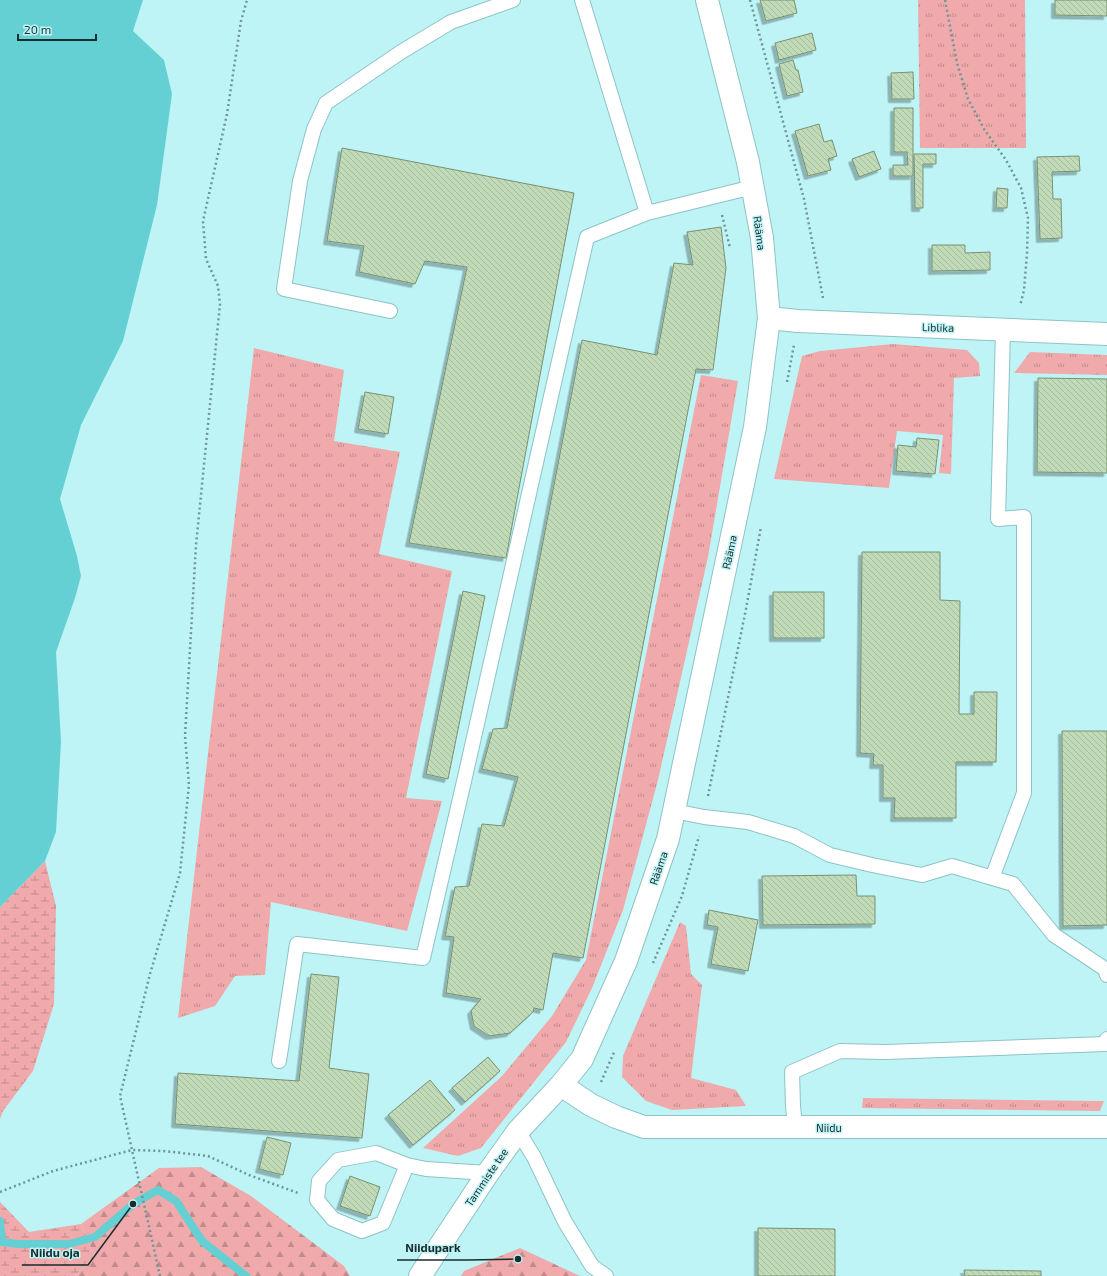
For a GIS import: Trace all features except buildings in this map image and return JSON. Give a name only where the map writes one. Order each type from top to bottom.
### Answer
[{"type":"main road","name":"Rääma","points":[[561,1085],[582,1059],[626,961],[668,839],[755,428],[769,318],[762,238],[748,162],[707,0]]},
{"type":"main road","name":"Liblika","points":[[769,318],[798,321],[1107,334]]},
{"type":"main road","name":"Niidu","points":[[561,1085],[591,1105],[616,1117],[644,1126],[1107,1127]]},
{"type":"main road","name":"Tammiste tee","points":[[420,1276],[488,1173],[518,1131],[561,1085]]},
{"type":"lane","points":[[390,312],[284,289],[300,181],[314,129],[326,103],[401,52],[451,22],[513,0]]},
{"type":"lane","points":[[582,0],[647,213]]},
{"type":"lane","points":[[279,1061],[297,944],[423,958],[587,237],[647,213],[753,187]]},
{"type":"lane","points":[[992,878],[1024,793],[1024,517],[998,518],[1009,330]]},
{"type":"lane","points":[[674,811],[704,817],[748,822],[794,836],[830,856],[922,874],[952,866],[1013,884],[1054,935],[1105,969],[1107,975]]},
{"type":"lane","points":[[795,1126],[792,1106],[792,1072],[840,1050],[886,1052],[1105,1044],[1107,1039]]},
{"type":"lane","points":[[518,1131],[534,1157],[565,1222],[592,1266],[606,1276]]},
{"type":"lane","points":[[407,1165],[383,1223],[362,1231],[333,1219],[317,1200],[319,1181],[338,1160],[376,1154],[407,1165],[426,1169],[488,1173]]},
{"type":"path","points":[[160,1276],[120,1096],[150,974],[180,873],[189,785],[185,736],[196,545],[220,304],[218,286],[206,259],[203,221],[227,114],[241,21],[247,0]]},
{"type":"path","points":[[750,0],[804,199],[828,322]]},
{"type":"path","points":[[945,0],[958,63],[968,99],[984,129],[1006,160],[1021,188],[1028,218],[1024,290],[1009,330]]},
{"type":"path","points":[[717,196],[730,248]]},
{"type":"path","points":[[0,1192],[53,1171],[132,1150],[164,1151],[208,1156],[249,1175],[317,1200]]},
{"type":"green space","points":[[918,0],[1025,0],[1026,148],[920,148]]},
{"type":"green space","points":[[893,344],[967,350],[979,363],[980,376],[954,378],[951,474],[939,473],[943,435],[897,431],[889,488],[774,479],[802,356],[820,351]]},
{"type":"green space","points":[[254,348],[344,370],[334,441],[400,452],[379,554],[452,571],[406,798],[442,801],[407,931],[271,902],[265,975],[235,976],[215,1006],[178,1018]]},
{"type":"green space","points":[[1030,352],[1107,355],[1107,375],[1014,373]]},
{"type":"green space","points":[[701,375],[738,381],[708,557],[658,780],[623,910],[592,988],[566,1042],[481,1148],[458,1156],[423,1148],[502,1076],[552,1016],[586,960]]},
{"type":"green space","points":[[45,861],[56,906],[54,1004],[33,1071],[3,1111],[0,1119],[0,909],[1,906]]},
{"type":"green space","points":[[680,922],[686,926],[691,974],[702,985],[691,1078],[736,1090],[746,1106],[672,1110],[646,1101],[622,1077],[623,1056]]},
{"type":"green space","points":[[863,1098],[1104,1101],[1100,1111],[862,1108]]},
{"type":"green space","points":[[201,1167],[251,1196],[344,1266],[350,1276],[75,1276],[94,1256],[81,1224],[159,1168]]},
{"type":"green space","points":[[0,1202],[29,1232],[81,1224],[94,1256],[75,1276],[0,1276]]},
{"type":"green space","points":[[520,1248],[580,1276],[461,1276],[464,1271]]},
{"type":"water","points":[[0,0],[143,0],[133,31],[164,60],[172,94],[157,205],[123,341],[81,425],[60,499],[77,556],[81,576],[56,652],[61,742],[56,832],[45,861],[1,906],[0,909]]},
{"type":"waterway","points":[[0,1221],[2,1242],[18,1244],[69,1244],[95,1237],[133,1204],[158,1190],[176,1201],[202,1241],[246,1276]]},
{"type":"place","name":"Niidu oja","points":[[133,1204]]},
{"type":"place","name":"Niidupark","points":[[518,1259]]}]
